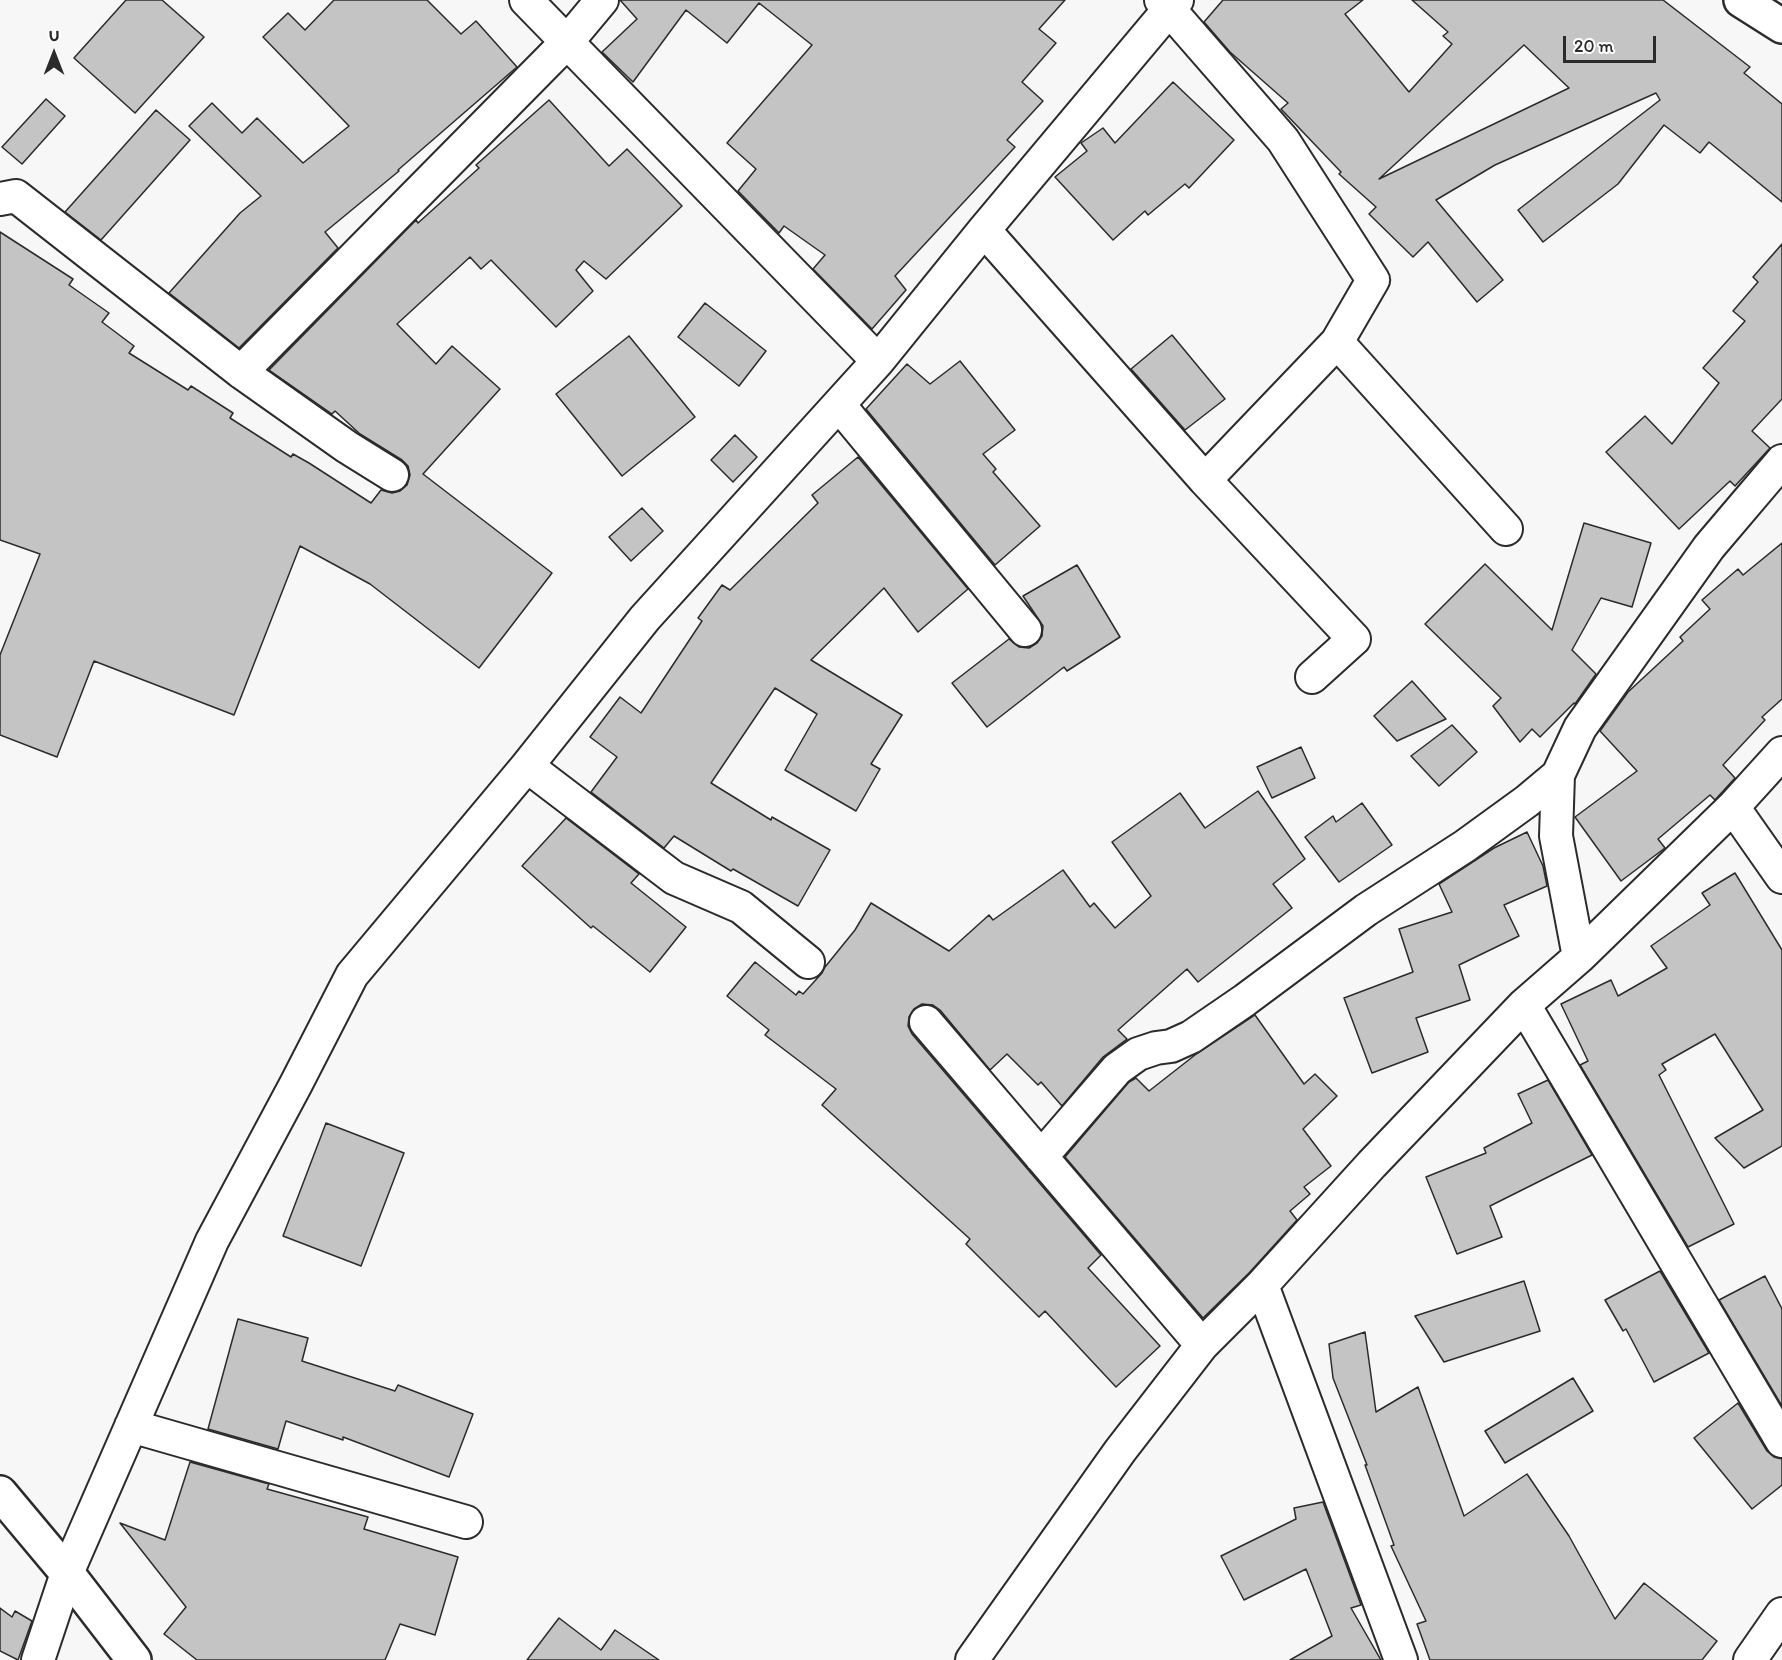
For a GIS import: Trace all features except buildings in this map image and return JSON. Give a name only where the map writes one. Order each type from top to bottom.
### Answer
[{"type":"street","points":[[526,0],[878,361]]},
{"type":"street","points":[[241,372],[567,42],[602,0]]},
{"type":"street","points":[[1741,0],[1782,27]]},
{"type":"street","points":[[38,1660],[67,1573],[212,1241],[352,975],[527,766],[645,618],[878,361],[1170,3],[1283,140],[1373,280],[1337,342],[1205,480]]},
{"type":"street","points":[[0,199],[16,196],[241,372],[347,447],[392,475]]},
{"type":"street","points":[[984,230],[1205,480],[1354,639],[1312,677]]},
{"type":"street","points":[[1337,342],[1506,530]]},
{"type":"street","points":[[838,405],[1025,630]]},
{"type":"street","points":[[1579,957],[1556,836],[1558,775],[1580,728],[1702,556],[1782,461]]},
{"type":"street","points":[[972,1660],[1120,1451],[1202,1345],[1262,1285],[1371,1164],[1524,1005],[1579,957],[1732,807],[1782,753]]},
{"type":"street","points":[[527,766],[674,878],[741,907],[808,962]]},
{"type":"street","points":[[1041,1157],[1117,1069],[1138,1054],[1171,1046],[1191,1037],[1366,910],[1465,846],[1527,801],[1558,775]]},
{"type":"street","points":[[1732,807],[1782,877]]},
{"type":"street","points":[[1524,1005],[1782,1442]]},
{"type":"street","points":[[926,1022],[1202,1345]]},
{"type":"street","points":[[1262,1285],[1401,1660]]},
{"type":"street","points":[[131,1426],[465,1522]]},
{"type":"street","points":[[0,1493],[67,1573],[134,1660]]},
{"type":"street","points":[[1750,1660],[1782,1614]]}]
